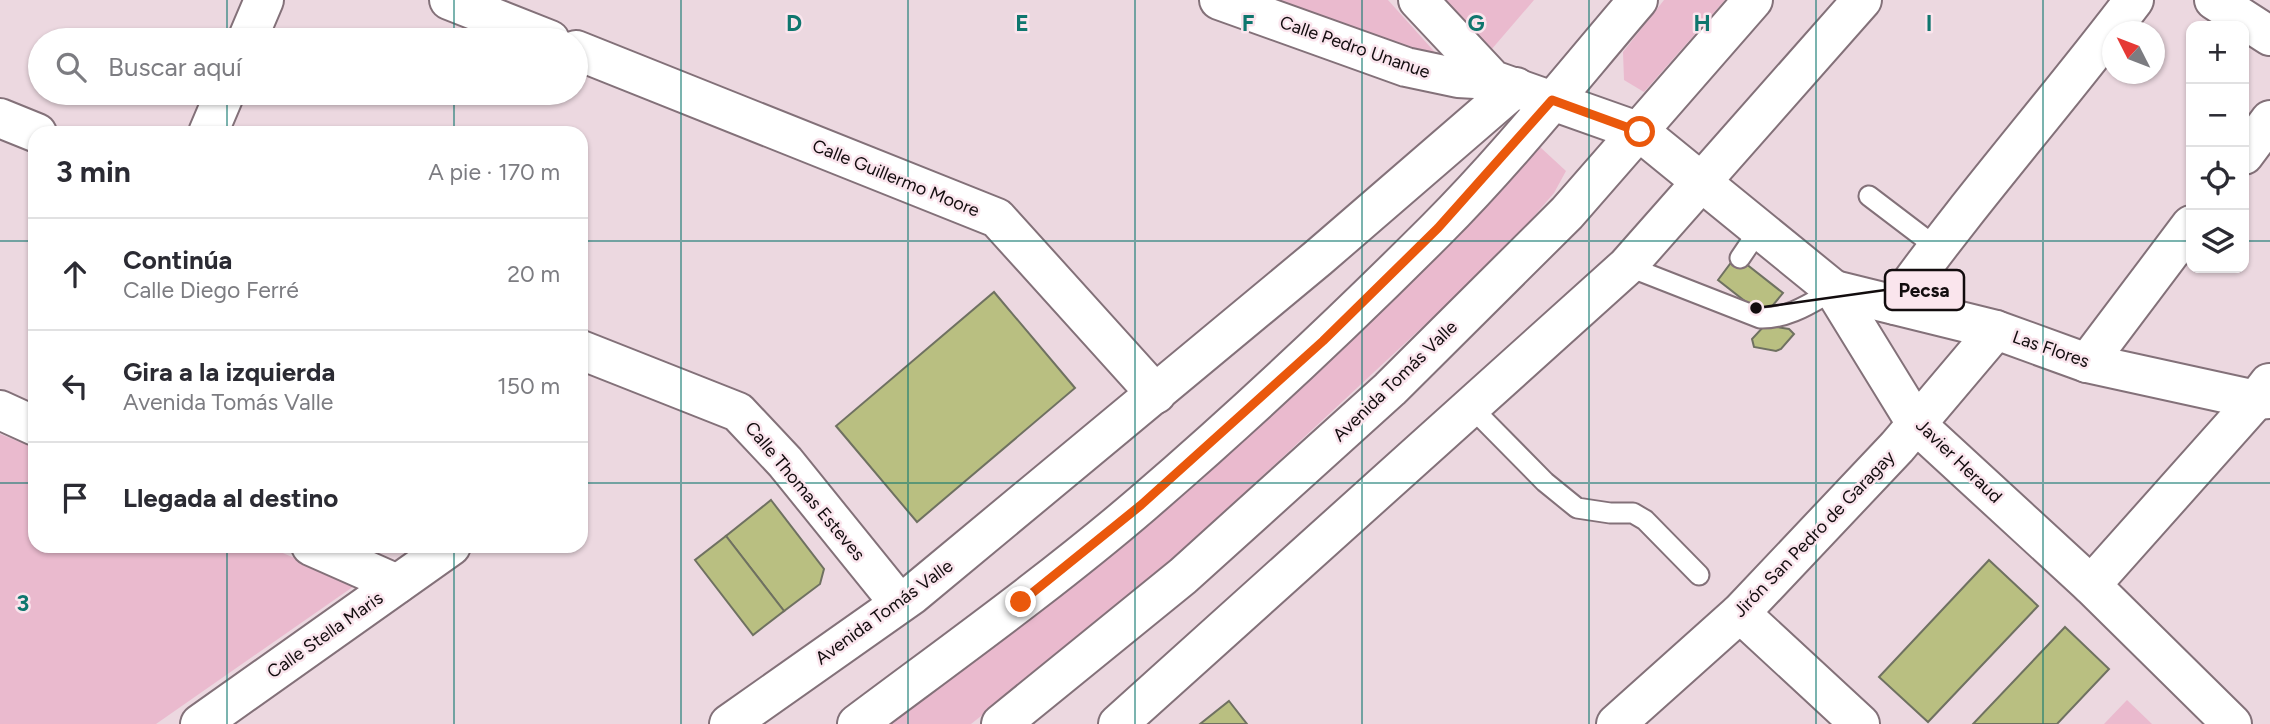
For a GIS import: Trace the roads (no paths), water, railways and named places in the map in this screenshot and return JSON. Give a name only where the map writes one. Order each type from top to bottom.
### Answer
[{"type":"street","points":[[252,28],[264,0]]},
{"type":"street","points":[[449,0],[520,28]]},
{"type":"street","name":"Calle Pedro Unanue","points":[[1219,0],[1406,67],[1505,84]]},
{"type":"street","points":[[1418,0],[1505,84]]},
{"type":"street","points":[[857,724],[1021,602],[1141,505],[1323,341],[1429,237],[1638,0]]},
{"type":"street","name":"Avenida Tomás Valle","points":[[1013,720],[1183,576],[1390,390],[1567,213],[1753,0]]},
{"type":"street","points":[[1118,724],[1627,266],[1861,0]]},
{"type":"street","points":[[1895,305],[1936,247],[2079,73],[2134,0]]},
{"type":"street","points":[[2214,0],[2270,36]]},
{"type":"street","name":"Calle Guillermo Moore","points":[[588,55],[997,218],[1156,394]]},
{"type":"street","name":"Javier Heraud","points":[[1505,84],[1640,132],[1702,183],[1750,244],[1834,290],[1917,425],[2091,584],[2232,724]]},
{"type":"street","name":"Avenida Tomás Valle","points":[[729,724],[912,595],[1156,394],[1505,84]]},
{"type":"street","points":[[211,126],[220,105]]},
{"type":"street","points":[[0,118],[28,129]]},
{"type":"street","points":[[2249,148],[2270,120]]},
{"type":"street","points":[[2087,363],[2186,232]]},
{"type":"street","name":"Las Flores","points":[[1834,290],[1996,330],[2087,363],[2266,400]]},
{"type":"street","name":"Jirón San Pedro de Garagay","points":[[1616,724],[1740,613],[1917,425],[1996,330]]},
{"type":"street","name":"Calle Thomas Esteves","points":[[588,363],[738,412],[785,462],[899,603]]},
{"type":"street","points":[[2091,584],[2266,400]]},
{"type":"street","points":[[0,410],[28,423]]},
{"type":"street","points":[[327,553],[397,584]]},
{"type":"street","name":"Calle Stella Maris","points":[[200,724],[441,553]]},
{"type":"street","points":[[1740,613],[1860,724]]},
{"type":"lane","points":[[1869,196],[1936,247]]},
{"type":"lane","points":[[1627,266],[1716,291],[1745,313],[1760,318],[1795,312],[1834,290]]},
{"type":"lane","points":[[1471,407],[1545,482],[1577,508],[1633,513],[1645,520],[1699,575]]},
{"type":"place","name":"Pecsa","points":[[1756,308]]}]
